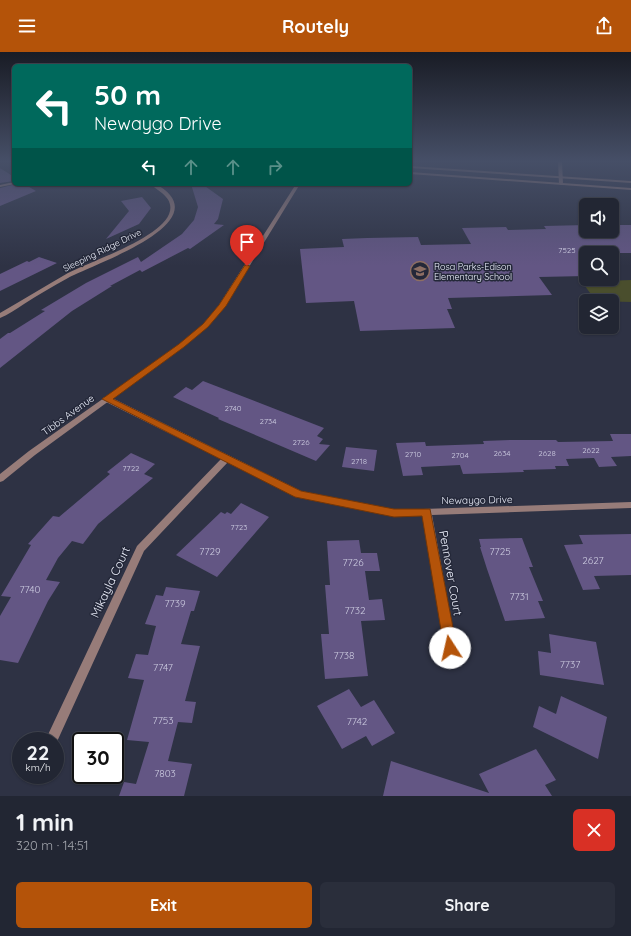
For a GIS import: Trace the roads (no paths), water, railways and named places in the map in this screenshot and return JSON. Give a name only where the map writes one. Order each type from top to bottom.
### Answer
[{"type":"street","name":"Sleeping Ridge Drive","points":[[0,316],[69,276],[143,240],[162,227],[172,216],[173,203],[169,196]]},
{"type":"street","name":"Tibbs Avenue","points":[[0,479],[38,448],[192,338],[222,306],[291,196]]},
{"type":"street","name":"Newaygo Drive","points":[[107,399],[299,494],[394,513],[631,505]]},
{"type":"street","name":"Mikayla Court","points":[[55,732],[140,549],[227,458]]},
{"type":"street","name":"Pennover Court","points":[[427,512],[453,663]]},
{"type":"place","name":"Rosa Parks-Edison Elementary School","points":[[420,271]]}]
